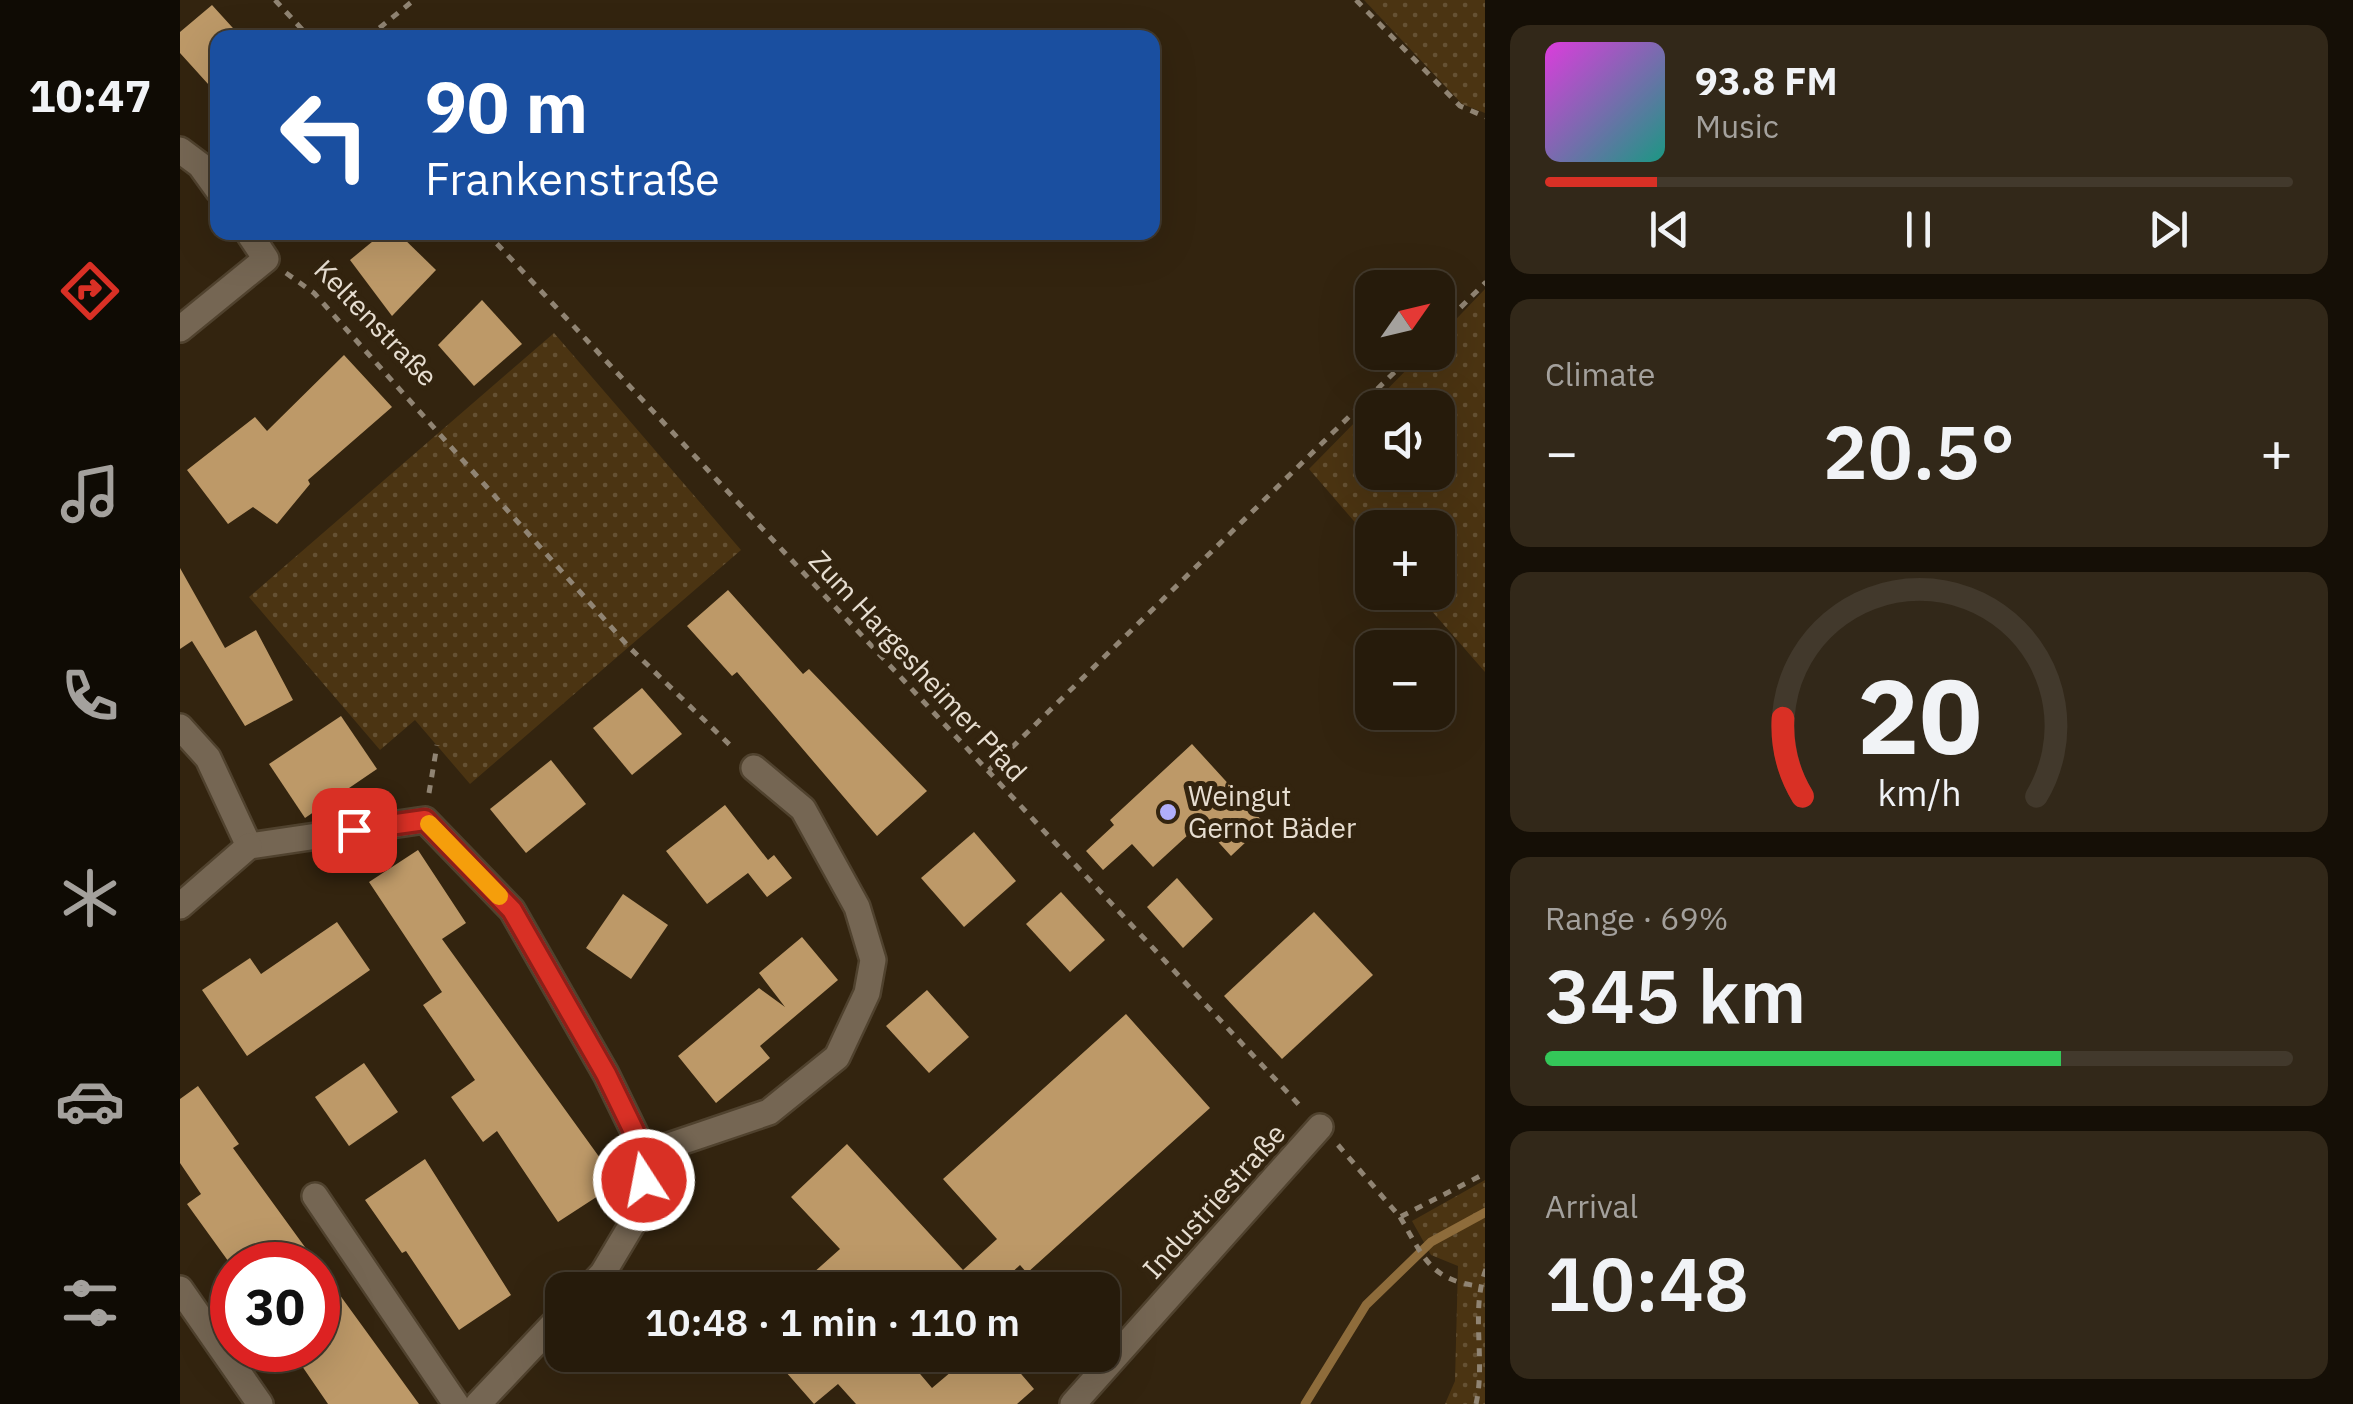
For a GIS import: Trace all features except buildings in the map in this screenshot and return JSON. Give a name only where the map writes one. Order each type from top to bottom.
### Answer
[{"type":"street","points":[[180,150],[200,165],[210,179]]},
{"type":"street","points":[[180,329],[266,259],[253,240]]},
{"type":"street","points":[[180,727],[208,758],[249,846]]},
{"type":"street","points":[[645,1154],[768,1112],[837,1057],[867,993],[873,960],[857,907],[804,809],[754,768]]},
{"type":"street","points":[[180,906],[249,846],[425,820],[512,910],[606,1074],[645,1154],[643,1206],[604,1272]]},
{"type":"street","name":"Industriestraße","points":[[1073,1404],[1320,1128]]},
{"type":"street","points":[[315,1196],[456,1404]]},
{"type":"street","points":[[180,1288],[260,1404]]},
{"type":"street","points":[[478,1404],[545,1333]]},
{"type":"path","points":[[275,0],[303,30]]},
{"type":"path","points":[[377,30],[414,0]]},
{"type":"path","points":[[1356,0],[1460,106],[1485,117]]},
{"type":"path","name":"Zum Hargesheimer Pfad","points":[[493,240],[1369,1176],[1428,1263],[1448,1283],[1479,1286]]},
{"type":"path","name":"Keltenstraße","points":[[266,259],[314,293],[629,647],[754,768]]},
{"type":"path","points":[[1455,313],[1485,283]]},
{"type":"path","points":[[988,771],[1397,370]]},
{"type":"path","points":[[425,820],[437,745]]},
{"type":"path","points":[[1400,1217],[1485,1174]]},
{"type":"path","points":[[1476,1404],[1483,1342],[1479,1286],[1485,1271]]},
{"type":"shaded area","points":[[1364,0],[1485,0],[1485,113],[1462,104]]},
{"type":"shaded area","points":[[1485,289],[1485,672],[1455,638],[1455,630],[1448,630],[1431,610],[1455,610],[1455,510],[1355,510],[1355,522],[1309,469],[1355,422],[1355,490],[1455,490],[1455,390],[1387,390],[1406,370],[1455,370],[1455,320]]},
{"type":"shaded area","points":[[554,333],[741,550],[470,784],[415,720],[380,750],[249,597]]},
{"type":"shaded area","points":[[1485,1180],[1485,1404],[1445,1404],[1455,1381],[1458,1266],[1431,1255],[1412,1221]]},
{"type":"waterway","points":[[1305,1404],[1366,1305],[1431,1242],[1485,1213]]},
{"type":"slow traffic","points":[[429,824],[499,896]]},
{"type":"place","name":"Weingut Gernot Bäder","points":[[1168,812]]},
{"type":"route","points":[[354,830],[425,820],[512,910],[606,1074],[645,1154],[644,1180]]}]
